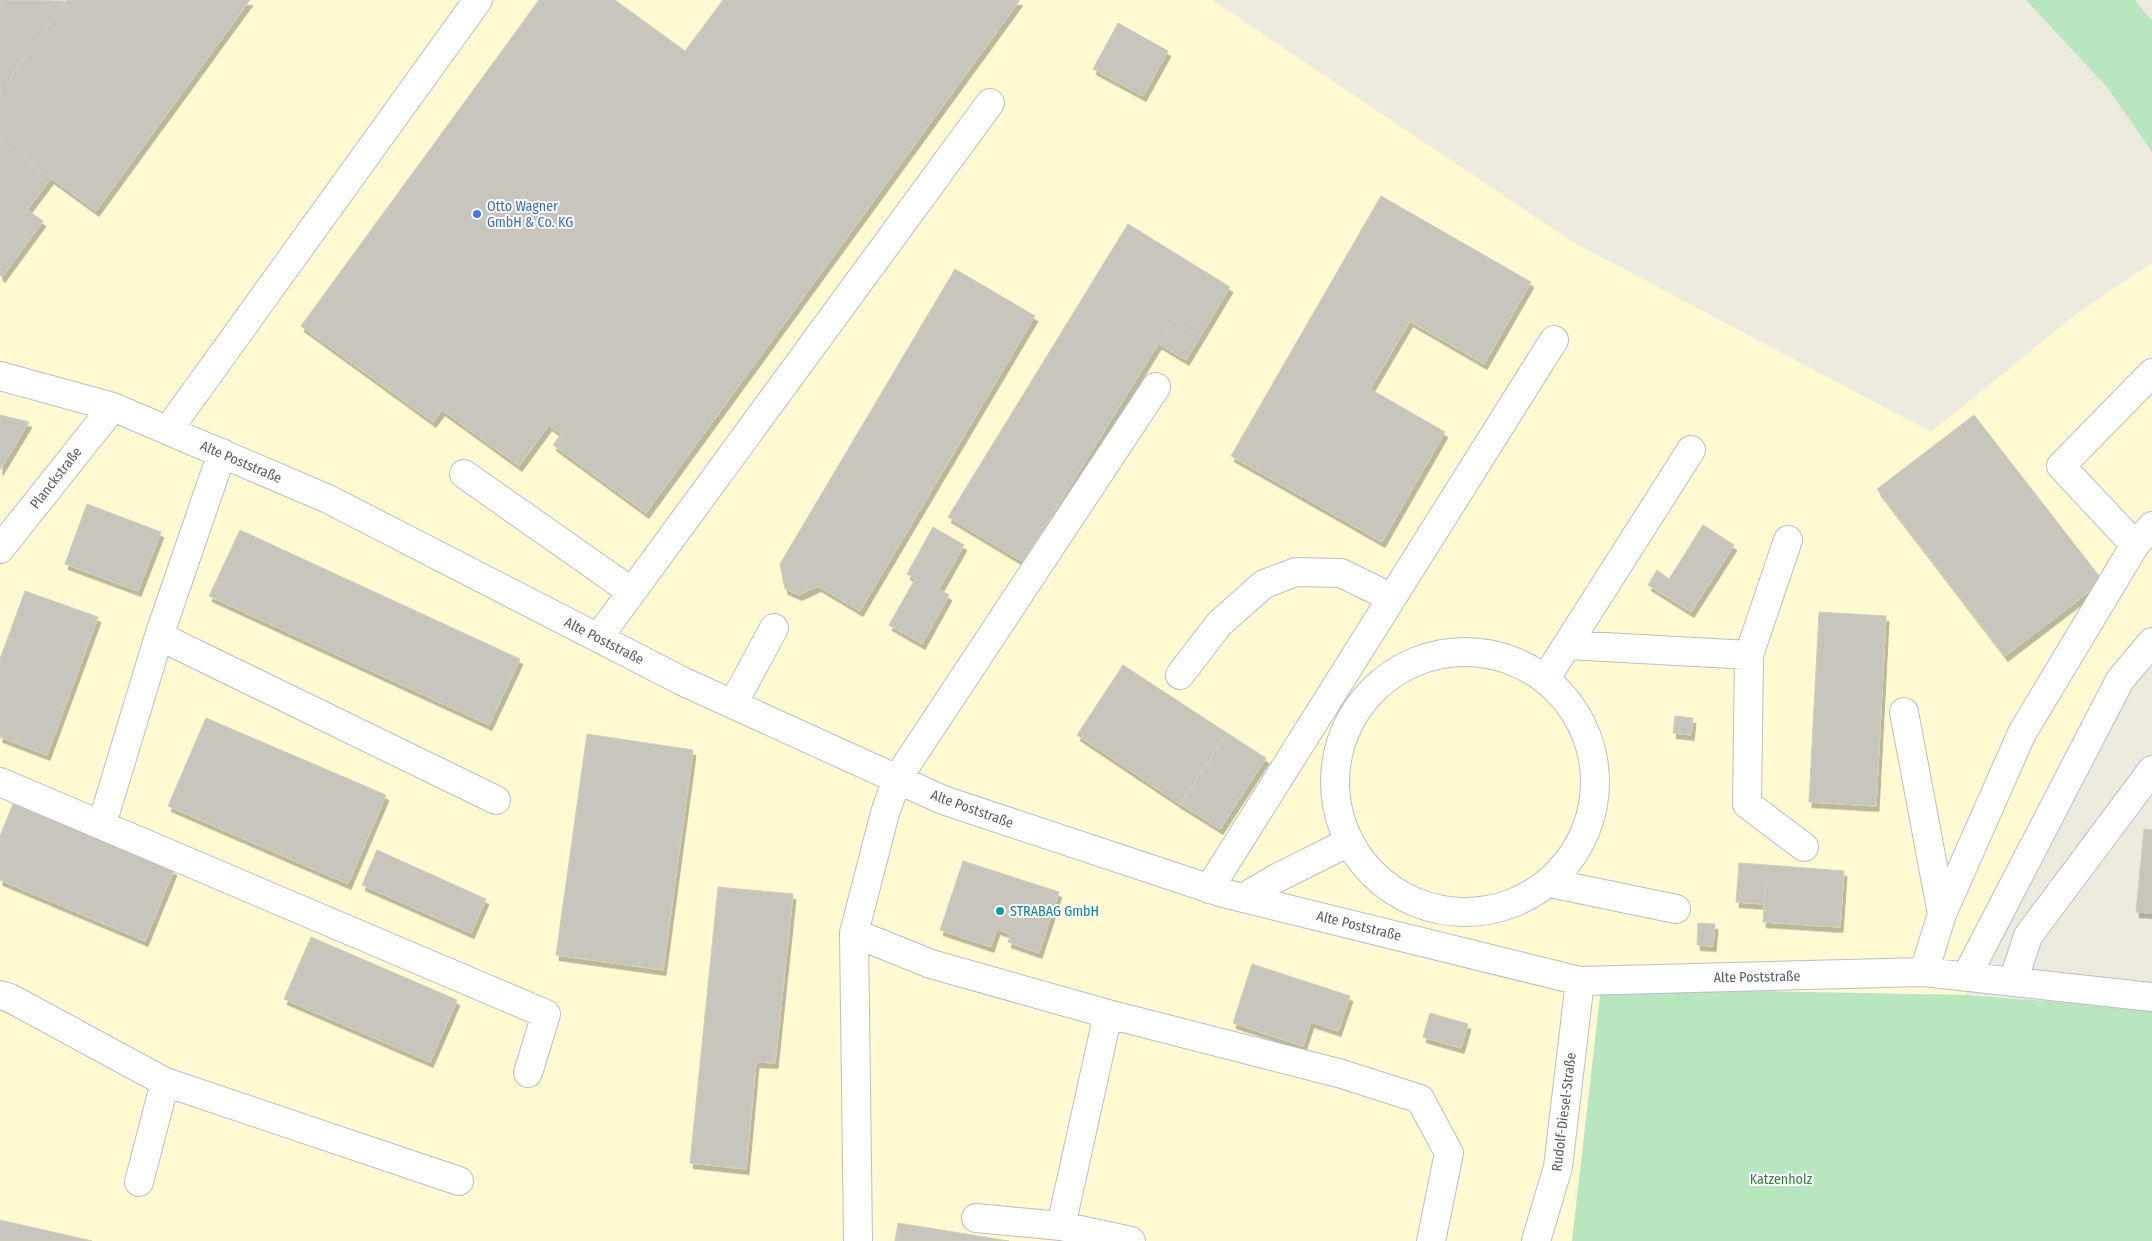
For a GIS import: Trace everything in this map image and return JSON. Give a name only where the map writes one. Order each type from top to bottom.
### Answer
[{"type":"street","points":[[168,430],[478,0]]},
{"type":"street","points":[[598,638],[990,103]]},
{"type":"street","points":[[1209,889],[1554,340]]},
{"type":"street","points":[[1924,972],[1942,914],[2022,733],[2143,536],[2061,466],[2152,373]]},
{"type":"street","name":"Alte Poststraße","points":[[0,376],[113,407],[328,500],[684,682],[942,800],[1209,889],[1580,981],[1924,972],[2152,997]]},
{"type":"street","points":[[858,1241],[854,933],[885,813],[898,779],[1156,387]]},
{"type":"street","name":"Planckstraße","points":[[0,549],[113,407]]},
{"type":"street","points":[[1546,678],[1691,450]]},
{"type":"street","points":[[102,824],[159,636],[222,453]]},
{"type":"street","points":[[464,474],[632,592]]},
{"type":"street","points":[[1788,540],[1749,655],[1747,804],[1804,846]]},
{"type":"street","points":[[1180,675],[1219,624],[1264,584],[1296,572],[1341,573],[1392,598]]},
{"type":"street","points":[[733,704],[774,628]]},
{"type":"street","points":[[159,636],[496,800]]},
{"type":"street","points":[[1966,977],[2120,680],[2152,642]]},
{"type":"street","points":[[1568,645],[1749,655]]},
{"type":"street","points":[[1492,653],[1546,678],[1577,713],[1594,756],[1595,803],[1580,847],[1550,883],[1498,910],[1439,912],[1385,888],[1347,843],[1332,786],[1344,728],[1380,681],[1433,654],[1492,653]]},
{"type":"street","points":[[1904,712],[1942,914]]},
{"type":"street","points":[[2013,982],[2028,936],[2152,770]]},
{"type":"street","points":[[0,782],[546,1014],[528,1073]]},
{"type":"street","points":[[2125,806],[2152,807]]},
{"type":"street","points":[[1243,898],[1275,879],[1347,843]]},
{"type":"street","points":[[1550,883],[1676,909]]},
{"type":"street","points":[[854,933],[931,964],[1108,1014],[1342,1074],[1420,1099],[1449,1153],[1431,1241]]},
{"type":"street","name":"Rudolf-Diesel-Straße","points":[[1536,1241],[1558,1167],[1580,981]]},
{"type":"street","points":[[0,995],[10,998],[165,1082],[459,1181]]},
{"type":"street","points":[[1062,1226],[1108,1014]]},
{"type":"street","points":[[139,1182],[165,1082]]},
{"type":"street","points":[[976,1218],[1062,1226],[1131,1241]]},
{"type":"shaded area","points":[[0,0],[1212,0],[1571,241],[1931,432],[2079,312],[2152,263],[2152,642],[2017,877],[1965,995],[1601,988],[1572,1241],[0,1241]]},
{"type":"green space","points":[[2026,0],[2135,0],[2152,21],[2152,152],[2107,87]]},
{"type":"green space","name":"Katzenholz","points":[[1601,988],[1965,995],[2152,1009],[2152,1241],[1572,1241]]},
{"type":"building","points":[[0,0],[66,1],[0,92]]},
{"type":"building","points":[[67,0],[250,0],[96,211],[0,141],[0,92]]},
{"type":"building","points":[[539,0],[615,0],[685,51],[723,0],[1020,0],[646,513],[553,445],[561,434],[549,425],[519,466],[442,410],[433,422],[301,326]]},
{"type":"building","points":[[1118,23],[1168,51],[1143,96],[1093,69]]},
{"type":"building","points":[[0,141],[51,178],[27,210],[43,221],[2,277],[0,275]]},
{"type":"building","points":[[1381,196],[1531,282],[1484,364],[1410,321],[1370,389],[1445,432],[1382,542],[1231,456]]},
{"type":"building","points":[[1128,224],[1230,287],[1200,337],[1173,320],[1023,562],[948,517]]},
{"type":"building","points":[[955,269],[1035,316],[860,611],[818,586],[799,595],[785,589],[780,564]]},
{"type":"building","points":[[1173,320],[1200,337],[1186,360],[1158,343]]},
{"type":"building","points":[[0,415],[29,422],[0,470]]},
{"type":"building","points":[[1974,415],[2103,581],[2005,656],[1877,489]]},
{"type":"building","points":[[87,504],[161,532],[138,591],[65,564]]},
{"type":"building","points":[[1703,525],[1734,545],[1691,612],[1648,585],[1657,570],[1669,579]]},
{"type":"building","points":[[933,527],[964,545],[939,589],[949,595],[922,644],[889,625],[915,579],[907,574]]},
{"type":"building","points":[[240,530],[520,659],[489,725],[209,596]]},
{"type":"building","points":[[25,591],[98,617],[47,755],[0,737],[0,659]]},
{"type":"building","points":[[1819,612],[1886,616],[1876,806],[1809,802]]},
{"type":"building","points":[[1123,665],[1227,733],[1180,804],[1077,735]]},
{"type":"building","points":[[1675,716],[1693,718],[1691,735],[1673,733]]},
{"type":"building","points":[[206,718],[386,795],[348,884],[168,806]]},
{"type":"building","points":[[1227,733],[1266,758],[1220,829],[1180,804]]},
{"type":"building","points":[[587,734],[693,750],[663,970],[556,955]]},
{"type":"building","points":[[13,804],[174,870],[145,941],[0,880],[0,836]]},
{"type":"building","points":[[2144,829],[2152,830],[2152,913],[2136,912]]},
{"type":"building","points":[[377,850],[486,899],[471,933],[362,885]]},
{"type":"building","name":"STRABAG GmbH","points":[[963,861],[1059,892],[1039,953],[1008,942],[1011,934],[997,929],[991,947],[940,930]]},
{"type":"building","points":[[1739,863],[1767,865],[1764,904],[1736,902]]},
{"type":"building","points":[[1767,865],[1844,871],[1840,927],[1763,922]]},
{"type":"building","points":[[718,887],[793,894],[775,1063],[756,1062],[746,1169],[690,1163]]},
{"type":"building","points":[[1698,923],[1715,924],[1713,946],[1697,945]]},
{"type":"building","points":[[311,937],[457,1000],[430,1062],[284,999]]},
{"type":"building","points":[[1252,964],[1350,996],[1338,1031],[1311,1022],[1303,1046],[1233,1023]]},
{"type":"building","points":[[1430,1013],[1468,1024],[1461,1048],[1423,1037]]},
{"type":"building","points":[[0,1220],[92,1241],[0,1241]]},
{"type":"building","points":[[898,1223],[1009,1241],[895,1241]]},
{"type":"place","name":"Otto Wagner GmbH & Co. KG","points":[[477,214]]},
{"type":"place","name":"STRABAG GmbH","points":[[1000,911]]}]
